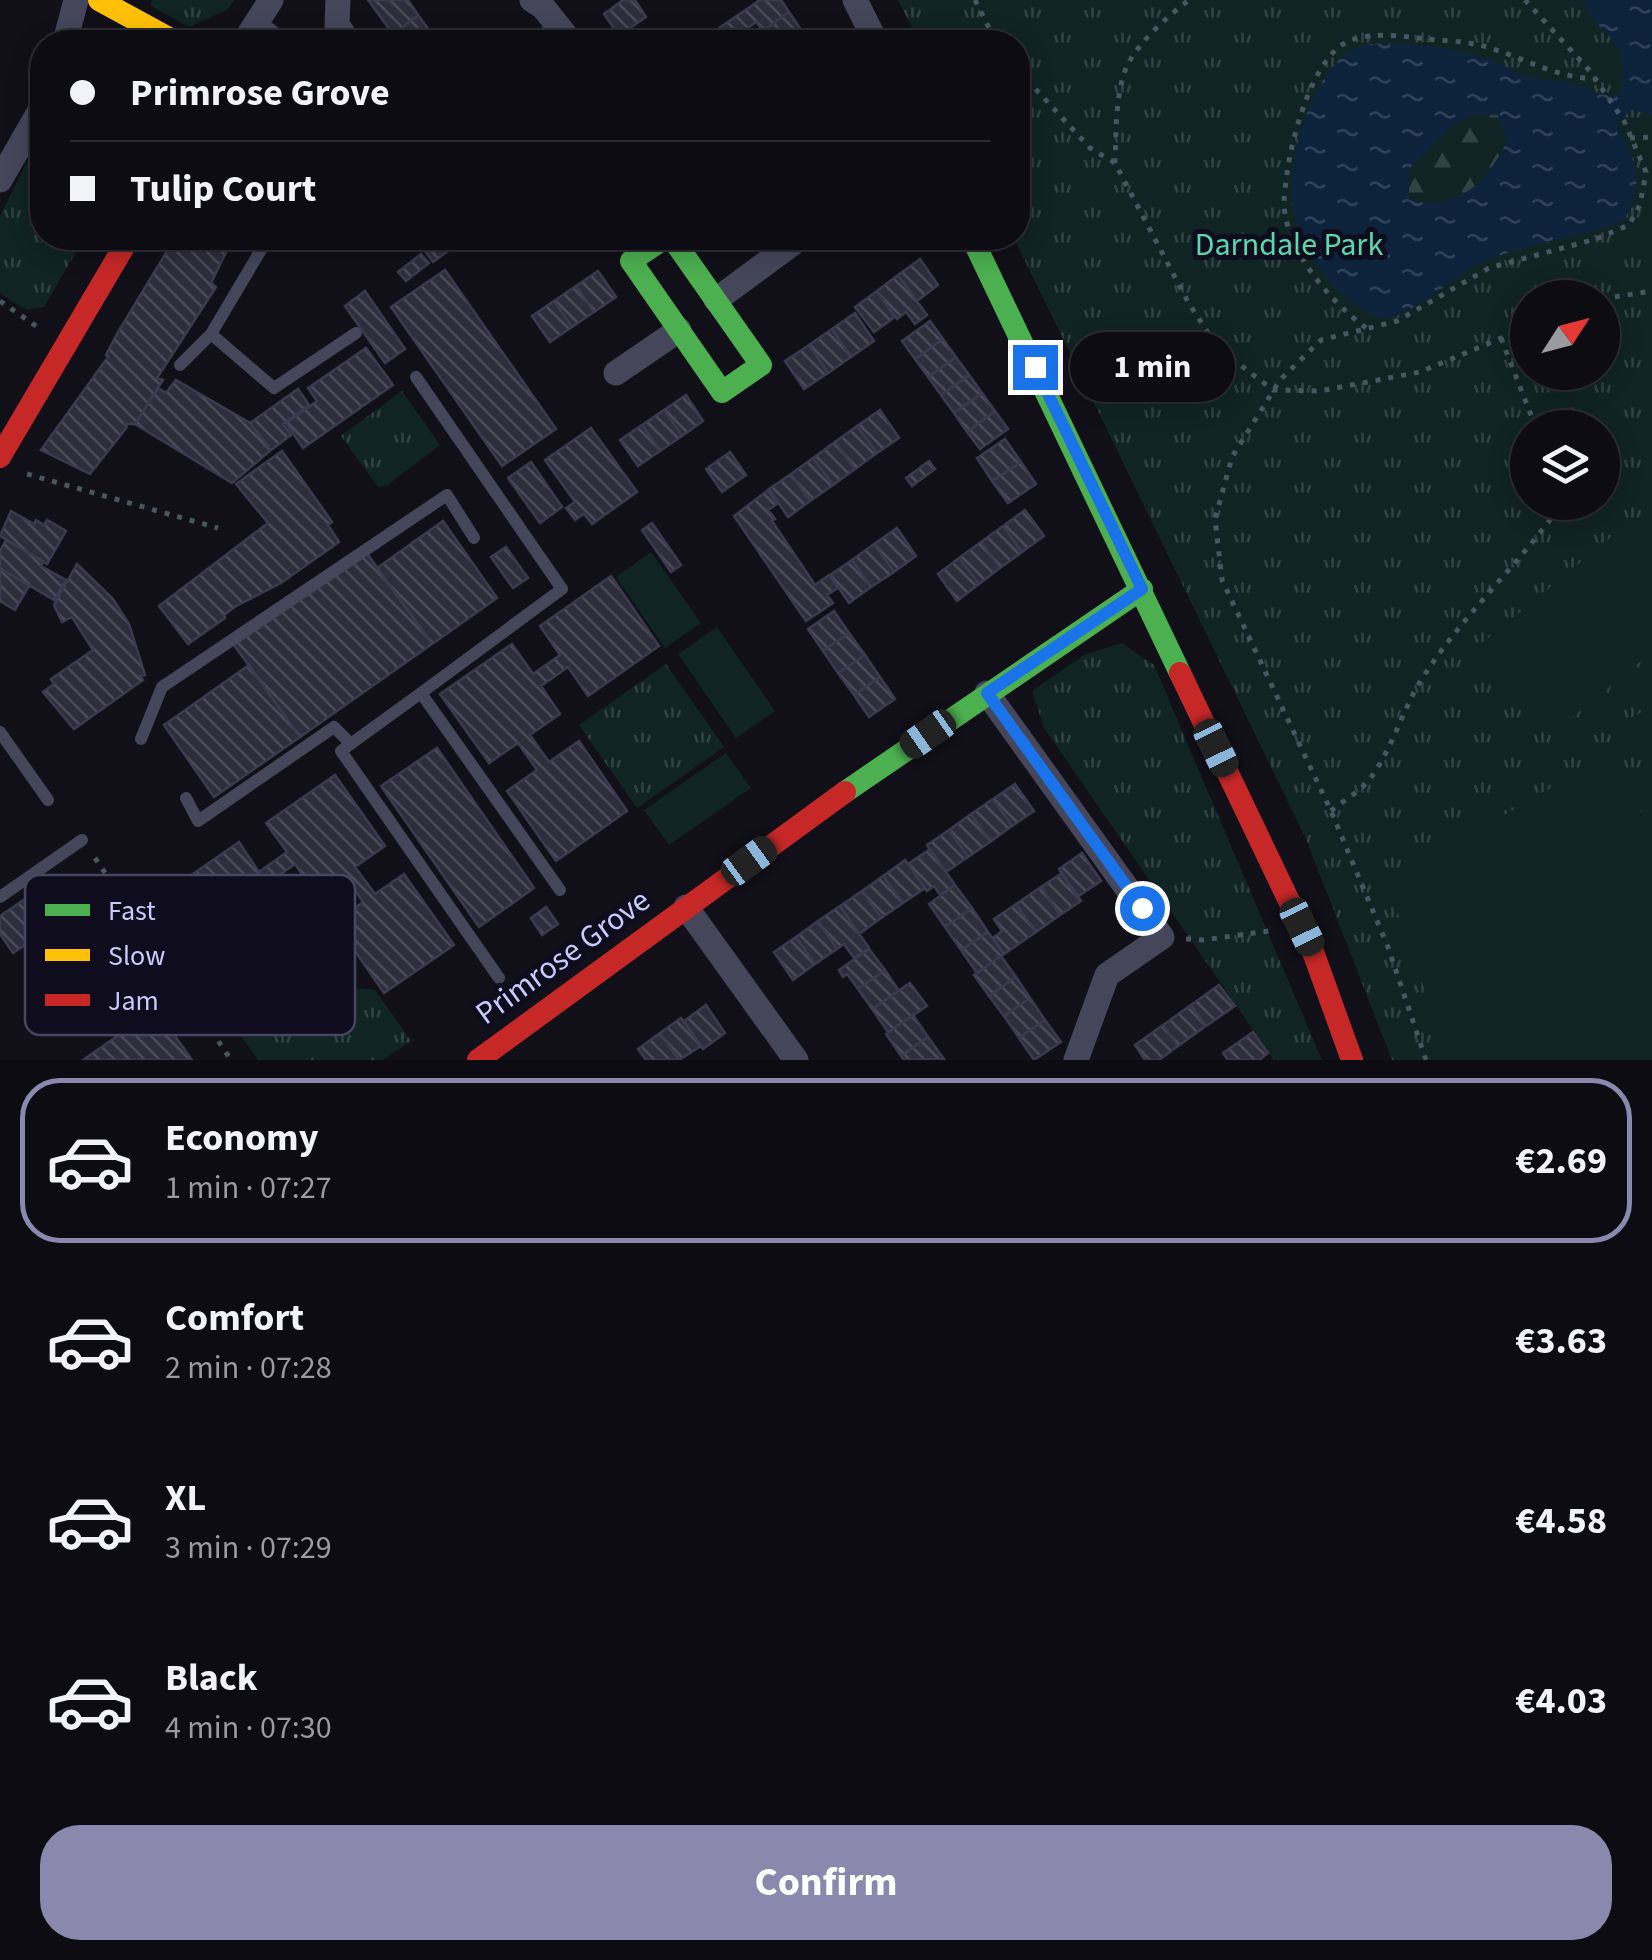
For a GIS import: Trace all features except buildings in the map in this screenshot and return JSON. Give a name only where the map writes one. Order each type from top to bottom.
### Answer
[{"type":"street","points":[[68,30],[76,0]]},
{"type":"street","points":[[99,0],[154,30]]},
{"type":"street","points":[[338,0],[337,25],[341,30]]},
{"type":"street","points":[[532,0],[544,7],[562,30]]},
{"type":"street","points":[[855,0],[870,30]]},
{"type":"street","points":[[0,180],[30,128]]},
{"type":"street","points":[[8,464],[66,345],[122,250]]},
{"type":"street","points":[[649,250],[631,261],[722,392],[761,366],[677,250]]},
{"type":"street","points":[[716,300],[784,250]]},
{"type":"street","points":[[978,250],[1302,927],[1352,1060]]},
{"type":"street","points":[[616,373],[679,330]]},
{"type":"street","name":"Primrose Grove","points":[[478,1060],[987,693],[1142,589]]},
{"type":"street","points":[[987,693],[1162,937],[1107,975],[1076,1060]]},
{"type":"street","name":"Primrose Grove","points":[[686,907],[796,1060]]},
{"type":"lane","points":[[180,365],[211,334],[261,250]]},
{"type":"lane","points":[[211,334],[274,388],[356,333]]},
{"type":"lane","points":[[416,376],[562,589],[341,751],[499,978]]},
{"type":"lane","points":[[141,739],[162,687],[447,494],[474,538]]},
{"type":"lane","points":[[420,693],[560,890]]},
{"type":"lane","points":[[186,798],[198,821],[334,728],[351,744]]},
{"type":"lane","points":[[0,732],[48,800]]},
{"type":"lane","points":[[32,875],[82,840]]},
{"type":"lane","points":[[0,897],[25,880]]},
{"type":"path","points":[[975,0],[990,30]]},
{"type":"path","points":[[1189,0],[1170,14],[1128,64],[1118,110],[1115,163],[1172,272],[1218,348],[1274,390],[1320,391],[1420,372],[1510,334]]},
{"type":"path","points":[[1426,1060],[1388,947],[1331,811],[1222,580],[1215,519],[1232,457],[1280,380],[1322,340],[1397,321],[1489,268],[1596,239],[1630,225],[1640,205],[1646,172],[1624,121],[1558,33],[1524,0]]},
{"type":"path","points":[[1366,328],[1320,282],[1294,243],[1284,205],[1290,149],[1310,90],[1326,60],[1349,41],[1390,35],[1483,45],[1571,78],[1596,79]]},
{"type":"path","points":[[1030,83],[1090,148],[1115,163]]},
{"type":"path","points":[[1629,138],[1652,136]]},
{"type":"path","points":[[1620,296],[1652,291]]},
{"type":"path","points":[[0,302],[66,345]]},
{"type":"path","points":[[1500,338],[1529,410]]},
{"type":"path","points":[[8,464],[218,528]]},
{"type":"path","points":[[1331,811],[1370,779],[1403,721],[1422,677],[1455,633],[1521,560],[1549,520]]},
{"type":"path","points":[[96,858],[107,875]]},
{"type":"path","points":[[1162,937],[1203,940],[1302,927]]},
{"type":"path","points":[[214,1035],[231,1060]]},
{"type":"green space","points":[[152,0],[234,0],[227,10],[189,27],[151,6]]},
{"type":"green space","name":"Darndale Park","points":[[898,0],[1652,0],[1652,1060],[1392,1060],[1306,839],[1020,250],[1030,250],[1030,30],[913,30]]},
{"type":"green space","points":[[1473,114],[1498,114],[1507,141],[1490,170],[1456,198],[1426,203],[1408,200],[1409,169],[1448,129]]},
{"type":"green space","points":[[30,156],[30,250],[77,250],[44,307],[27,310],[0,294],[0,216]]},
{"type":"green space","points":[[402,391],[440,445],[386,486],[378,487],[341,436]]},
{"type":"green space","points":[[1633,519],[1652,541],[1652,652],[1553,733],[1480,645]]},
{"type":"green space","points":[[651,552],[701,623],[665,648],[616,577]]},
{"type":"green space","points":[[717,627],[775,711],[736,738],[678,654]]},
{"type":"green space","points":[[1122,643],[1154,665],[1322,1060],[1274,1060],[1044,728],[1032,691],[1084,655]]},
{"type":"green space","points":[[666,664],[724,747],[637,808],[579,725]]},
{"type":"green space","points":[[1652,707],[1652,782],[1622,722]]},
{"type":"green space","points":[[1615,750],[1652,839],[1652,1060],[1449,1060],[1388,884]]},
{"type":"green space","points":[[726,753],[751,788],[669,845],[644,810]]},
{"type":"green space","points":[[355,988],[375,990],[411,1041],[383,1060],[258,1060],[240,1035],[355,1035]]},
{"type":"water","points":[[1583,0],[1652,0],[1652,115],[1632,110],[1616,122],[1636,169],[1635,191],[1625,219],[1492,258],[1392,317],[1373,315],[1339,291],[1307,247],[1297,222],[1292,192],[1297,145],[1305,120],[1327,75],[1341,58],[1369,45],[1420,45],[1471,54],[1528,76],[1574,83],[1598,94],[1621,94],[1619,49]],"holes":[[[1473,114],[1498,115],[1507,141],[1480,181],[1456,198],[1426,203],[1409,200],[1409,169],[1448,129]]]},
{"type":"traffic: fast","points":[[647,250],[631,261],[722,392],[761,365],[680,250]]},
{"type":"traffic: fast","points":[[978,250],[1180,673]]},
{"type":"traffic: fast","points":[[845,792],[1142,589]]},
{"type":"traffic: slow","points":[[99,0],[154,30]]},
{"type":"traffic: jam","points":[[0,457],[122,250]]},
{"type":"traffic: jam","points":[[1180,673],[1312,949],[1352,1060]]},
{"type":"traffic: jam","points":[[478,1060],[845,792]]},
{"type":"route","points":[[1035,367],[1142,589],[987,693],[1142,908]]}]
